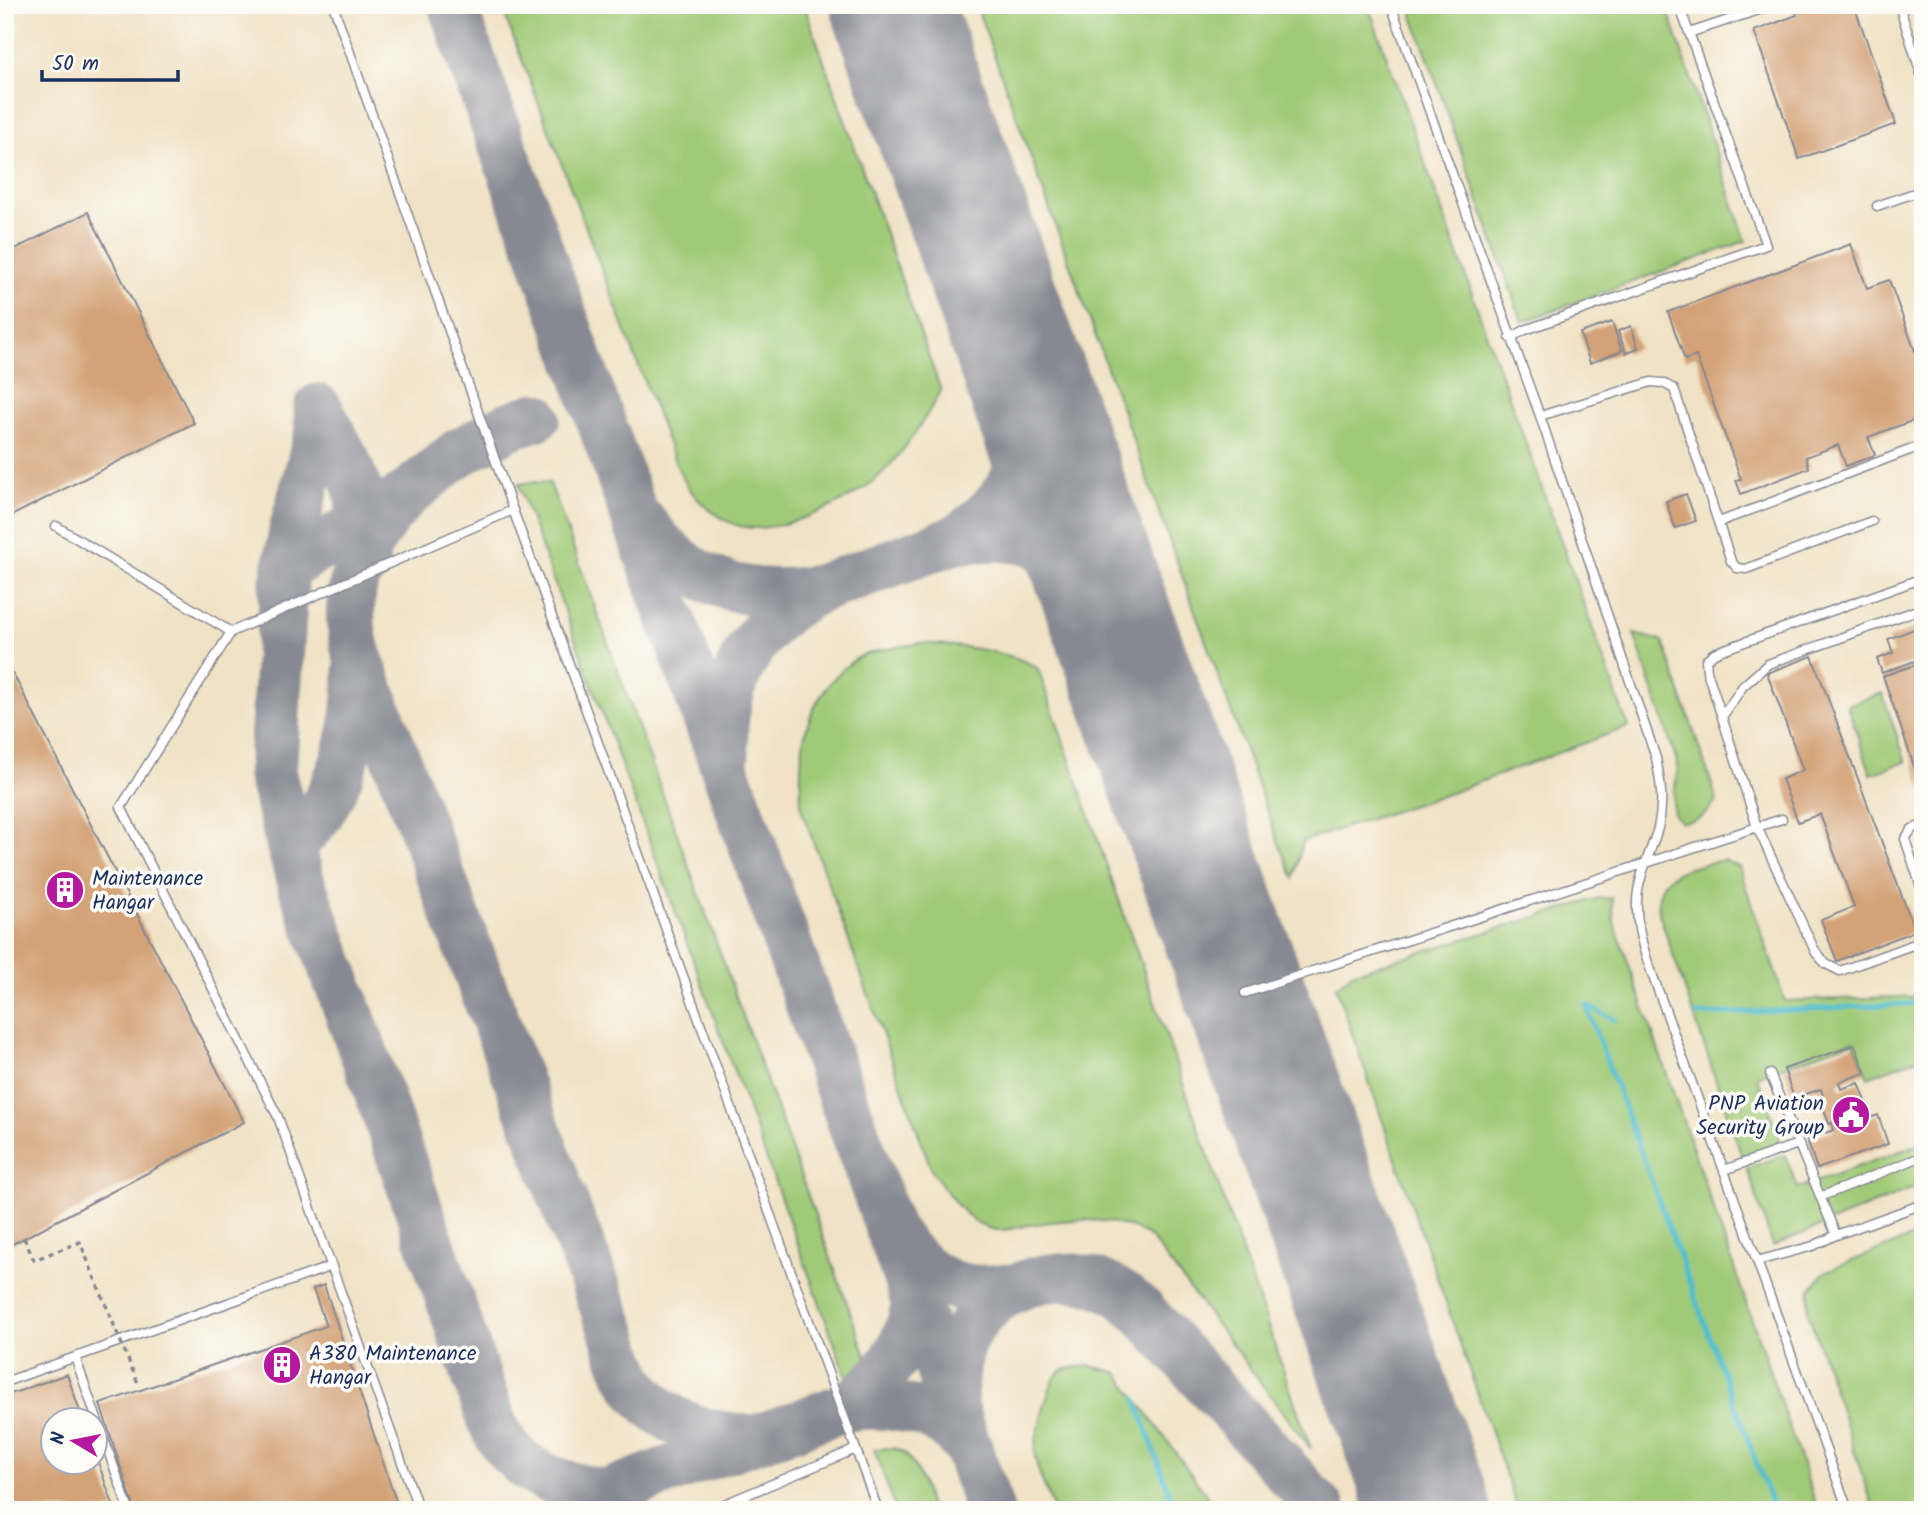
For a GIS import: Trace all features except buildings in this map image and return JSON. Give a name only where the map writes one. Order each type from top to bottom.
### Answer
[{"type":"lane","points":[[333,5],[513,510],[878,1510]]},
{"type":"lane","points":[[1391,5],[1540,416],[1656,758],[1663,794],[1658,827],[1637,899],[1638,928],[1647,960],[1849,1510]]},
{"type":"lane","points":[[1510,338],[1525,330],[1766,245],[1679,5]]},
{"type":"lane","points":[[1689,33],[1774,5]]},
{"type":"lane","points":[[1899,5],[1923,80]]},
{"type":"lane","points":[[1877,206],[1923,190]]},
{"type":"lane","points":[[1540,416],[1651,382],[1674,388],[1731,561],[1737,568],[1745,569],[1872,521]]},
{"type":"lane","points":[[1719,522],[1923,445]]},
{"type":"lane","points":[[419,1510],[278,1117],[121,807],[231,632],[513,510]]},
{"type":"lane","points":[[56,526],[231,632]]},
{"type":"lane","points":[[1923,578],[1714,653],[1706,660],[1707,671],[1757,827],[1816,953],[1826,964],[1839,971],[1923,941]]},
{"type":"lane","points":[[1722,717],[1743,686],[1769,664],[1923,608]]},
{"type":"lane","points":[[1245,993],[1782,819]]},
{"type":"lane","points":[[1923,825],[1912,829],[1905,839],[1923,893]]},
{"type":"lane","points":[[1770,1074],[1836,1235]]},
{"type":"lane","points":[[1724,1170],[1798,1144]]},
{"type":"lane","points":[[1820,1197],[1923,1156]]},
{"type":"lane","points":[[1757,1261],[1813,1246],[1923,1203]]},
{"type":"lane","points":[[5,1382],[332,1266]]},
{"type":"lane","points":[[75,1357],[129,1510]]},
{"type":"lane","points":[[710,1510],[856,1449]]},
{"type":"path","points":[[24,1238],[34,1260],[80,1242],[139,1387]]},
{"type":"green space","points":[[501,5],[804,5],[941,391],[905,447],[866,487],[813,515],[755,528],[740,526],[723,518],[705,506],[691,490],[669,447]]},
{"type":"green space","points":[[976,5],[1368,5],[1628,727],[1450,793],[1303,841],[1294,878],[1279,844]]},
{"type":"green space","points":[[1409,5],[1666,5],[1746,241],[1522,322]]},
{"type":"green space","points":[[550,483],[870,1367],[850,1386],[518,484]]},
{"type":"green space","points":[[1634,634],[1663,641],[1717,800],[1698,819],[1681,822],[1674,815],[1678,764]]},
{"type":"green space","points":[[920,643],[998,653],[1014,657],[1038,669],[1311,1449],[1151,1238],[1123,1225],[1092,1220],[1061,1221],[1003,1230],[988,1228],[963,1211],[932,1171],[801,808],[804,738],[808,722],[824,691],[842,670],[861,656]]},
{"type":"green space","points":[[1882,693],[1906,762],[1871,774],[1847,705]]},
{"type":"green space","points":[[1724,860],[1739,867],[1785,1001],[1923,996],[1923,1056],[1868,1077],[1854,1041],[1757,1076],[1781,1143],[1742,1157],[1659,913],[1659,896],[1668,879],[1685,869]]},
{"type":"green space","points":[[1599,898],[1612,898],[1614,922],[1818,1510],[1518,1510],[1336,987],[1352,973]]},
{"type":"green space","points":[[1923,1143],[1923,1184],[1773,1246],[1747,1168],[1785,1155],[1798,1188]]},
{"type":"green space","points":[[1923,1233],[1923,1510],[1874,1510],[1808,1312],[1810,1289],[1826,1271]]},
{"type":"green space","points":[[1091,1366],[1118,1373],[1217,1510],[1054,1510],[1035,1457],[1042,1413],[1059,1373],[1070,1368]]},
{"type":"green space","points":[[892,1448],[908,1456],[922,1482],[931,1510],[896,1510],[874,1449]]},
{"type":"waterway","points":[[1696,1015],[1923,1003]]},
{"type":"waterway","points":[[1586,1005],[1774,1510]]},
{"type":"waterway","points":[[1586,1005],[1615,1020]]},
{"type":"waterway","points":[[1136,1399],[1175,1510]]},
{"type":"taxiway","points":[[452,5],[990,1510]]},
{"type":"taxiway","points":[[1026,379],[1028,431],[1015,477],[989,512],[952,541],[1001,538],[1038,545],[1058,557],[1075,573],[1113,621]]},
{"type":"taxiway","points":[[318,408],[319,432],[293,531],[284,583],[272,776],[301,883],[379,1094],[493,1425],[514,1456],[540,1475],[608,1494]]},
{"type":"taxiway","points":[[318,408],[346,460],[358,490],[366,564]]},
{"type":"taxiway","points":[[287,567],[405,496],[458,453],[511,425],[536,417]]},
{"type":"taxiway","points":[[405,496],[377,531],[358,569],[350,610],[357,655],[630,1377],[653,1406],[684,1424],[719,1435],[755,1439]]},
{"type":"taxiway","points":[[642,522],[679,560],[699,574],[720,583],[766,592],[819,589],[782,613],[755,642],[745,659],[729,695],[725,714],[725,754]]},
{"type":"taxiway","points":[[819,589],[952,541]]},
{"type":"taxiway","points":[[296,841],[321,811],[338,778],[354,724],[358,669]]},
{"type":"taxiway","points":[[896,1238],[920,1265],[950,1284],[974,1289],[1013,1288]]},
{"type":"taxiway","points":[[953,1401],[955,1369],[961,1345],[976,1320],[991,1304],[1028,1283],[1049,1278],[1070,1277],[1091,1281],[1116,1291],[1142,1311],[1322,1510]]},
{"type":"taxiway","points":[[847,1407],[873,1386],[892,1362],[907,1335],[916,1303]]},
{"type":"taxiway","points":[[576,1505],[826,1414],[855,1406],[875,1405],[925,1413],[946,1425],[969,1449]]},
{"type":"runway","points":[[892,5],[1430,1510]]},
{"type":"place","name":"Maintenance Hangar","points":[[65,890]]},
{"type":"place","name":"PNP Aviation Security Group","points":[[1851,1115]]},
{"type":"place","name":"A380 Maintenance Hangar","points":[[282,1365]]}]
